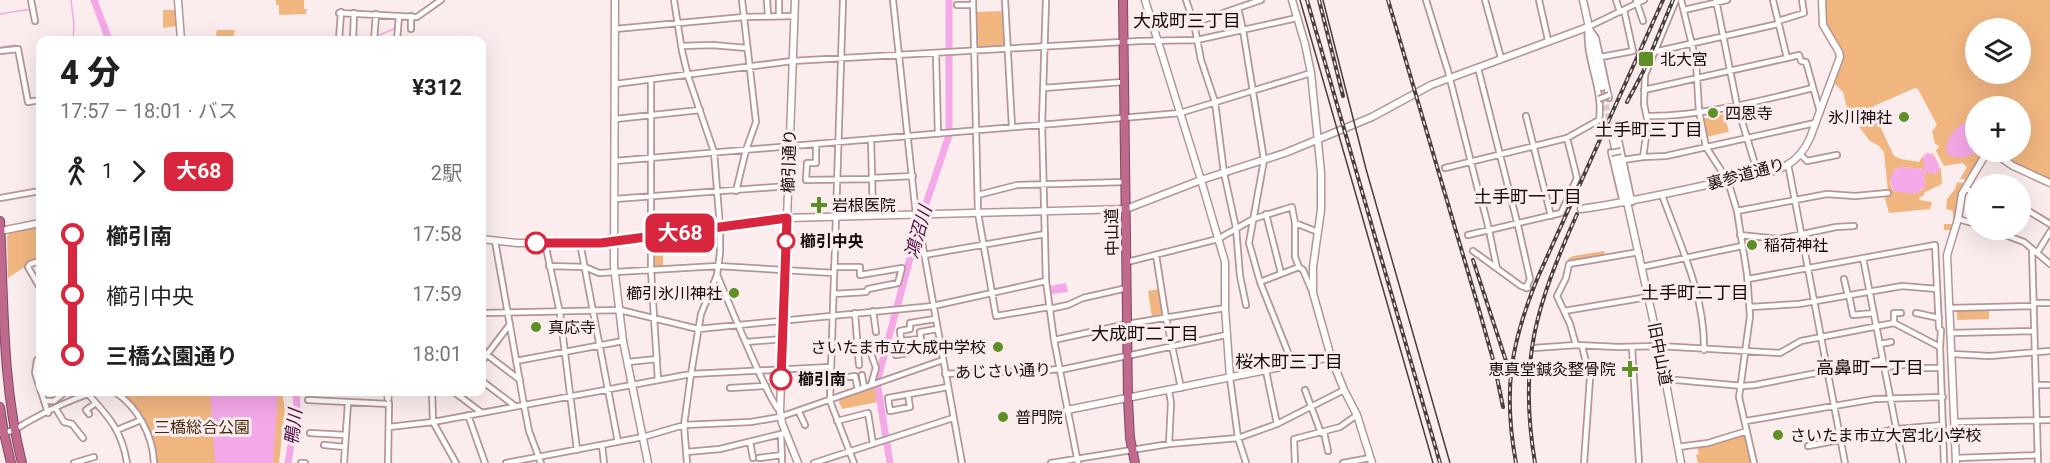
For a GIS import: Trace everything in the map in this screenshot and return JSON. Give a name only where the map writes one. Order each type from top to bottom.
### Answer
[{"type":"highway","name":"中山道","points":[[1123,0],[1128,399],[1135,463]]},
{"type":"highway","points":[[0,221],[7,381],[14,432],[22,463]]},
{"type":"highway","points":[[0,407],[2,433],[11,463]]},
{"type":"street","points":[[31,0],[35,21]]},
{"type":"street","points":[[178,0],[181,36]]},
{"type":"street","points":[[339,36],[340,13],[417,17],[441,0]]},
{"type":"street","points":[[615,0],[614,271],[623,341],[648,463]]},
{"type":"street","points":[[674,0],[688,76],[714,152],[720,227],[717,275],[701,314],[691,374],[684,425],[687,463]]},
{"type":"street","points":[[736,190],[756,122],[742,0]]},
{"type":"street","points":[[767,0],[768,16]]},
{"type":"street","points":[[779,0],[779,16]]},
{"type":"street","name":"櫛引通り","points":[[795,0],[780,414],[783,434],[798,463]]},
{"type":"street","points":[[843,0],[830,401],[854,463]]},
{"type":"street","points":[[893,0],[912,176],[921,214],[924,255],[962,463]]},
{"type":"street","points":[[1005,0],[1012,127]]},
{"type":"street","points":[[1046,0],[1041,124],[1046,281],[1054,340],[1077,461]]},
{"type":"street","points":[[1145,0],[1225,262],[1226,334],[1230,378],[1238,438],[1246,463]]},
{"type":"street","points":[[1186,0],[1194,23],[1200,60],[1215,102],[1224,173],[1236,228],[1240,276],[1246,305]]},
{"type":"street","points":[[1194,23],[1261,0]]},
{"type":"street","points":[[1292,0],[1306,45],[1311,74],[1321,189],[1318,232],[1310,280]]},
{"type":"street","points":[[1426,0],[1450,78],[1485,211],[1497,268]]},
{"type":"street","points":[[1485,0],[1501,58]]},
{"type":"street","points":[[1539,0],[1548,40]]},
{"type":"street","points":[[1583,0],[1602,87]]},
{"type":"street","points":[[1601,57],[1633,51],[1622,11],[1616,0]]},
{"type":"street","points":[[486,240],[545,243],[613,242],[787,218],[1126,209],[1316,140],[1376,115],[1412,94],[1548,40],[1588,27],[1644,0]]},
{"type":"street","points":[[1643,157],[1648,123],[1644,104],[1645,75],[1676,0]]},
{"type":"street","points":[[1681,0],[1698,78],[1699,111],[1706,147],[1728,181],[1737,211],[1748,279],[1750,307],[1747,352],[1740,397],[1754,463]]},
{"type":"street","points":[[1684,10],[1727,0]]},
{"type":"street","points":[[1773,0],[1787,58]]},
{"type":"street","points":[[1654,52],[1778,22],[1804,13],[1802,0]]},
{"type":"street","name":"裏参道通り","points":[[1581,209],[1628,202],[1758,174],[1788,164],[1800,154],[1810,138],[1840,55],[1823,25],[1822,0]]},
{"type":"street","points":[[1716,1],[1737,105],[1758,174]]},
{"type":"street","points":[[957,5],[973,2],[978,213],[996,316],[1068,305],[1083,298],[1127,288]]},
{"type":"street","points":[[1636,2],[1643,21]]},
{"type":"street","points":[[1241,5],[1264,160],[1249,243],[1260,282],[1293,365]]},
{"type":"street","points":[[353,36],[354,13]]},
{"type":"street","points":[[374,36],[376,14]]},
{"type":"street","points":[[397,36],[399,16]]},
{"type":"street","points":[[411,16],[411,28]]},
{"type":"street","points":[[615,28],[744,17],[794,16]]},
{"type":"street","points":[[615,84],[792,61],[1123,42],[1197,40],[1297,18]]},
{"type":"street","points":[[1588,27],[1596,38],[1609,97],[1599,99]]},
{"type":"street","points":[[1445,168],[1567,138],[1599,120],[1602,111],[1587,41],[1588,27]]},
{"type":"street","points":[[681,46],[712,45],[747,48]]},
{"type":"street","points":[[0,51],[18,49],[28,102],[36,101]]},
{"type":"street","points":[[936,54],[938,134]]},
{"type":"street","points":[[1644,90],[1798,55],[1801,61],[1806,62],[1820,112]]},
{"type":"street","points":[[1473,251],[1527,288],[1530,279],[1509,186],[1478,68]]},
{"type":"street","points":[[615,161],[1180,113],[1311,74]]},
{"type":"street","points":[[651,80],[651,270],[658,380]]},
{"type":"street","points":[[1043,88],[1123,82]]},
{"type":"street","points":[[1647,116],[1665,117],[1737,105],[1814,88]]},
{"type":"street","points":[[615,119],[700,110]]},
{"type":"street","points":[[1526,116],[1551,216]]},
{"type":"street","points":[[1623,160],[1666,156],[1815,123]]},
{"type":"street","points":[[1468,235],[1561,213],[1577,178],[1567,138]]},
{"type":"street","points":[[1616,138],[1623,160],[1628,202]]},
{"type":"street","name":"旧中山道","points":[[1616,138],[1681,463]]},
{"type":"street","points":[[871,140],[873,216]]},
{"type":"street","points":[[816,144],[816,163],[807,163],[806,180],[912,176]]},
{"type":"street","points":[[1621,151],[1611,152],[1628,202]]},
{"type":"street","points":[[1800,154],[1807,161],[1837,155]]},
{"type":"street","points":[[2007,162],[2050,183]]},
{"type":"street","points":[[1788,164],[1845,463]]},
{"type":"street","points":[[978,195],[1017,185],[1125,182]]},
{"type":"street","points":[[615,200],[788,186]]},
{"type":"street","points":[[1965,189],[1947,255],[1956,460],[2038,456]]},
{"type":"street","points":[[0,198],[36,192]]},
{"type":"street","points":[[1737,211],[1827,194],[1855,196],[1888,193]]},
{"type":"street","points":[[1662,195],[1697,292],[1704,350]]},
{"type":"street","points":[[1126,262],[1218,239],[1252,219],[1292,207],[1295,223],[1295,258],[1310,280],[1331,357],[1357,415],[1371,460],[1343,463]]},
{"type":"street","points":[[2031,213],[2050,224]]},
{"type":"street","points":[[1266,214],[1281,273]]},
{"type":"street","points":[[1958,219],[1965,221]]},
{"type":"street","points":[[1295,223],[1318,232]]},
{"type":"street","points":[[0,231],[36,224]]},
{"type":"street","points":[[1740,235],[1779,239],[1849,225],[1854,226]]},
{"type":"street","points":[[2037,253],[2050,232]]},
{"type":"street","points":[[924,255],[1045,234]]},
{"type":"street","points":[[2019,240],[2049,262]]},
{"type":"street","points":[[495,241],[524,405],[537,457],[541,463]]},
{"type":"street","points":[[545,243],[560,313],[578,450]]},
{"type":"street","points":[[580,243],[618,442]]},
{"type":"street","points":[[1748,279],[1935,245],[1941,334],[1944,463]]},
{"type":"street","points":[[1642,267],[1742,246]]},
{"type":"street","points":[[2032,249],[2038,463]]},
{"type":"street","points":[[1557,296],[1566,278],[1569,264],[1639,252]]},
{"type":"street","points":[[1156,255],[1171,346],[1181,388]]},
{"type":"street","points":[[1863,258],[1903,463]]},
{"type":"street","points":[[36,262],[28,267],[36,281]]},
{"type":"street","points":[[549,266],[585,267],[599,273],[718,266],[785,270],[834,270],[860,267],[860,274],[902,268],[898,283],[868,289],[866,292],[834,294]]},
{"type":"street","points":[[1260,282],[1281,273],[1313,267]]},
{"type":"street","points":[[717,275],[780,414]]},
{"type":"street","points":[[1844,279],[1852,315],[1875,313]]},
{"type":"street","points":[[486,313],[620,310],[698,328],[933,306],[1046,281]]},
{"type":"street","points":[[1750,307],[1799,304],[1902,286],[1937,289]]},
{"type":"street","points":[[1550,294],[1557,296],[1576,345]]},
{"type":"street","points":[[1564,311],[1648,297]]},
{"type":"street","points":[[1950,308],[2050,303]]},
{"type":"street","points":[[1054,340],[1127,324],[1225,308]]},
{"type":"street","points":[[873,311],[876,332]]},
{"type":"street","points":[[855,313],[859,365]]},
{"type":"street","points":[[1894,323],[1894,313],[1901,313]]},
{"type":"street","points":[[1916,313],[1939,318]]},
{"type":"street","points":[[896,355],[906,353],[900,331],[910,329],[910,323],[935,319]]},
{"type":"street","points":[[1534,348],[1576,345],[1659,346],[1780,353],[1801,341],[1894,323],[1940,347]]},
{"type":"street","points":[[486,351],[510,324]]},
{"type":"street","points":[[901,341],[921,339],[920,332],[937,329]]},
{"type":"street","points":[[1951,333],[2034,331]]},
{"type":"street","name":"あじさい通り","points":[[945,374],[1003,371],[1018,373],[1060,369],[1226,334]]},
{"type":"street","points":[[746,342],[783,339]]},
{"type":"street","points":[[516,361],[623,341]]},
{"type":"street","points":[[1880,345],[1891,342]]},
{"type":"street","points":[[1582,346],[1590,381],[1584,463]]},
{"type":"street","points":[[1632,347],[1640,463]]},
{"type":"street","points":[[870,351],[876,368],[873,384]]},
{"type":"street","points":[[1952,354],[1990,356],[2050,351]]},
{"type":"street","points":[[486,354],[520,380]]},
{"type":"street","points":[[1068,410],[1331,357]]},
{"type":"street","points":[[628,362],[657,359]]},
{"type":"street","points":[[506,463],[643,437],[684,425],[751,422],[780,414],[799,412],[943,360]]},
{"type":"street","points":[[1665,379],[1755,386],[1883,360]]},
{"type":"street","points":[[1885,367],[1913,364],[1914,368],[1941,368]]},
{"type":"street","points":[[389,427],[433,422],[691,374],[831,367]]},
{"type":"street","points":[[1266,371],[1277,424]]},
{"type":"street","points":[[862,375],[864,387]]},
{"type":"street","points":[[849,377],[855,376],[858,390]]},
{"type":"street","points":[[809,382],[830,382]]},
{"type":"street","points":[[486,384],[516,406]]},
{"type":"street","points":[[2036,386],[2050,385]]},
{"type":"street","points":[[730,388],[766,386]]},
{"type":"street","points":[[908,394],[910,407],[890,411],[888,398],[908,394],[948,387]]},
{"type":"street","points":[[1305,390],[1328,451]]},
{"type":"street","points":[[1051,463],[1077,461],[1169,444],[1238,438],[1277,424],[1344,390]]},
{"type":"street","points":[[1169,391],[1171,403],[1169,444]]},
{"type":"street","points":[[42,396],[48,413]]},
{"type":"street","points":[[44,401],[54,401],[60,396]]},
{"type":"street","points":[[2,433],[14,432],[29,421],[80,396]]},
{"type":"street","points":[[90,396],[114,423],[127,463]]},
{"type":"street","points":[[120,396],[132,406],[141,420],[152,447],[154,463]]},
{"type":"street","points":[[432,396],[433,422],[456,463]]},
{"type":"street","points":[[461,396],[482,413]]},
{"type":"street","points":[[1746,421],[1891,397],[1943,397]]},
{"type":"street","points":[[308,400],[348,402],[389,398],[388,463]]},
{"type":"street","points":[[344,463],[348,402]]},
{"type":"street","points":[[89,414],[86,410],[96,403]]},
{"type":"street","points":[[56,409],[64,422],[72,424],[83,438]]},
{"type":"street","points":[[799,412],[805,425]]},
{"type":"street","points":[[837,421],[868,413],[873,444]]},
{"type":"street","points":[[468,415],[485,463]]},
{"type":"street","points":[[1295,463],[1294,439],[1340,427],[1357,415]]},
{"type":"street","points":[[814,463],[953,418]]},
{"type":"street","points":[[117,430],[141,420]]},
{"type":"street","points":[[1955,422],[2050,420]]},
{"type":"street","points":[[1808,447],[1897,429],[1943,425]]},
{"type":"street","points":[[1678,447],[1708,443],[1747,431]]},
{"type":"street","points":[[309,433],[346,435]]},
{"type":"street","points":[[686,452],[720,449],[783,434],[782,463]]},
{"type":"street","points":[[750,442],[756,458],[782,455]]},
{"type":"street","points":[[324,445],[345,447]]},
{"type":"street","points":[[602,445],[604,463]]},
{"type":"street","points":[[74,463],[91,460]]},
{"type":"green space","points":[[276,0],[304,0],[306,14],[279,15],[279,5],[276,5]]},
{"type":"green space","points":[[1824,0],[2050,0],[2050,181],[2011,162],[2031,162],[2031,96],[1965,96],[1965,162],[1978,162],[1971,174],[1965,174],[1965,180],[1960,179],[1967,167],[1962,163],[1944,166],[1936,151],[1939,146],[1935,144],[1932,131],[1937,125],[1918,89],[1915,88],[1874,106],[1872,109],[1894,156],[1919,162],[1924,154],[1926,154],[1923,156],[1925,169],[1901,167],[1894,170],[1890,183],[1893,191],[1912,193],[1921,190],[1924,187],[1924,173],[1927,171],[1935,174],[1940,168],[1932,154],[1929,153],[1933,153],[1941,169],[1942,184],[1925,192],[1919,198],[1932,202],[1930,209],[1889,213],[1885,199],[1888,192],[1884,152],[1869,140],[1848,112],[1843,92],[1834,83],[1843,56],[1824,22]]},
{"type":"green space","points":[[163,10],[176,10],[177,26],[163,28]]},
{"type":"green space","points":[[1005,11],[1007,49],[975,51],[974,12]]},
{"type":"green space","points":[[217,30],[235,30],[234,36],[216,36]]},
{"type":"green space","points":[[1729,108],[1730,115],[1725,117],[1729,132],[1706,137],[1702,119],[1724,114],[1724,109]]},
{"type":"green space","points":[[1957,182],[1965,183],[1952,230],[1944,230],[1944,224],[1953,224],[1953,211],[1946,209],[1947,199],[1955,189]]},
{"type":"green space","points":[[36,228],[36,260],[29,261],[26,266],[8,278],[7,237],[9,233]]},
{"type":"green space","points":[[654,239],[669,243],[670,251],[663,252],[663,268],[652,267]]},
{"type":"green space","points":[[1604,251],[1606,257],[1569,264],[1568,259],[1573,256]]},
{"type":"green space","points":[[1159,289],[1163,316],[1152,318],[1148,291]]},
{"type":"green space","points":[[1938,289],[1941,289],[1947,463],[1945,463]]},
{"type":"green space","points":[[1957,311],[1989,311],[1989,319],[1957,320]]},
{"type":"green space","points":[[876,384],[878,402],[842,409],[838,399]]},
{"type":"green space","name":"三橋総合公園","points":[[123,396],[283,396],[285,409],[279,463],[156,463],[150,433],[140,414]]},
{"type":"green space","points":[[1746,433],[1752,463],[1698,463],[1697,447]]},
{"type":"shaded area","points":[[1965,123],[1965,157],[1960,158],[1948,155],[1947,144],[1952,134]]},
{"type":"shaded area","points":[[1927,153],[1936,160],[1939,172],[1932,174],[1925,171],[1925,187],[1916,194],[1893,191],[1890,180],[1893,171],[1901,167],[1925,169],[1923,158]]},
{"type":"shaded area","points":[[1066,283],[1068,292],[1051,294],[1050,286]]},
{"type":"shaded area","points":[[210,396],[278,396],[273,463],[215,463]]},
{"type":"waterway","points":[[71,0],[73,36]]},
{"type":"waterway","name":"鴨川","points":[[94,0],[108,36]]},
{"type":"waterway","name":"鴻沼川","points":[[890,463],[877,382],[918,228],[949,135],[949,0]]},
{"type":"waterway","points":[[0,14],[31,9]]},
{"type":"waterway","points":[[377,36],[396,28]]},
{"type":"waterway","points":[[1,47],[15,45]]},
{"type":"waterway","points":[[25,75],[31,99]]},
{"type":"waterway","name":"鴨川","points":[[288,463],[297,408],[296,396]]},
{"type":"tunnel","points":[[1602,87],[1613,139]]},
{"type":"tram line","points":[[1300,0],[1433,463]]},
{"type":"tram line","points":[[1323,0],[1366,169],[1450,463]]},
{"type":"railway","points":[[1307,0],[1440,463]]},
{"type":"railway","points":[[1319,0],[1343,96]]},
{"type":"railway","points":[[1388,0],[1478,306],[1494,363],[1503,407]]},
{"type":"railway","points":[[1516,463],[1512,437],[1510,391],[1515,347],[1528,301],[1663,0]]},
{"type":"railway","points":[[1627,102],[1643,72],[1673,0]]},
{"type":"railway","points":[[1535,463],[1530,427],[1529,394],[1534,335],[1551,277],[1577,214]]},
{"type":"railway","points":[[1473,260],[1506,361]]},
{"type":"bus line","name":"大68","points":[[536,243],[601,243],[787,218],[781,379]]},
{"type":"place","name":"北大宮","points":[[1646,59]]},
{"type":"place","name":"四恩寺","points":[[1713,113]]},
{"type":"place","name":"氷川神社","points":[[1904,117]]},
{"type":"place","name":"岩根医院","points":[[819,205]]},
{"type":"place","name":"櫛引中央","points":[[786,241]]},
{"type":"place","name":"稲荷神社","points":[[1752,245]]},
{"type":"place","name":"櫛引氷川神社","points":[[734,293]]},
{"type":"place","name":"真応寺","points":[[536,327]]},
{"type":"place","name":"さいたま市立大成中学校","points":[[998,347]]},
{"type":"place","name":"恵真堂鍼灸整骨院","points":[[1630,369]]},
{"type":"place","name":"櫛引南","points":[[781,379]]},
{"type":"place","name":"普門院","points":[[1003,417]]},
{"type":"place","name":"さいたま市立大宮北小学校","points":[[1778,435]]},
{"type":"district","name":"大成町三丁目","points":[[1187,20]]},
{"type":"district","name":"土手町三丁目","points":[[1649,129]]},
{"type":"district","name":"土手町一丁目","points":[[1528,196]]},
{"type":"district","name":"土手町二丁目","points":[[1695,292]]},
{"type":"district","name":"大成町二丁目","points":[[1145,333]]},
{"type":"district","name":"桜木町三丁目","points":[[1289,361]]},
{"type":"district","name":"高鼻町一丁目","points":[[1870,367]]}]
